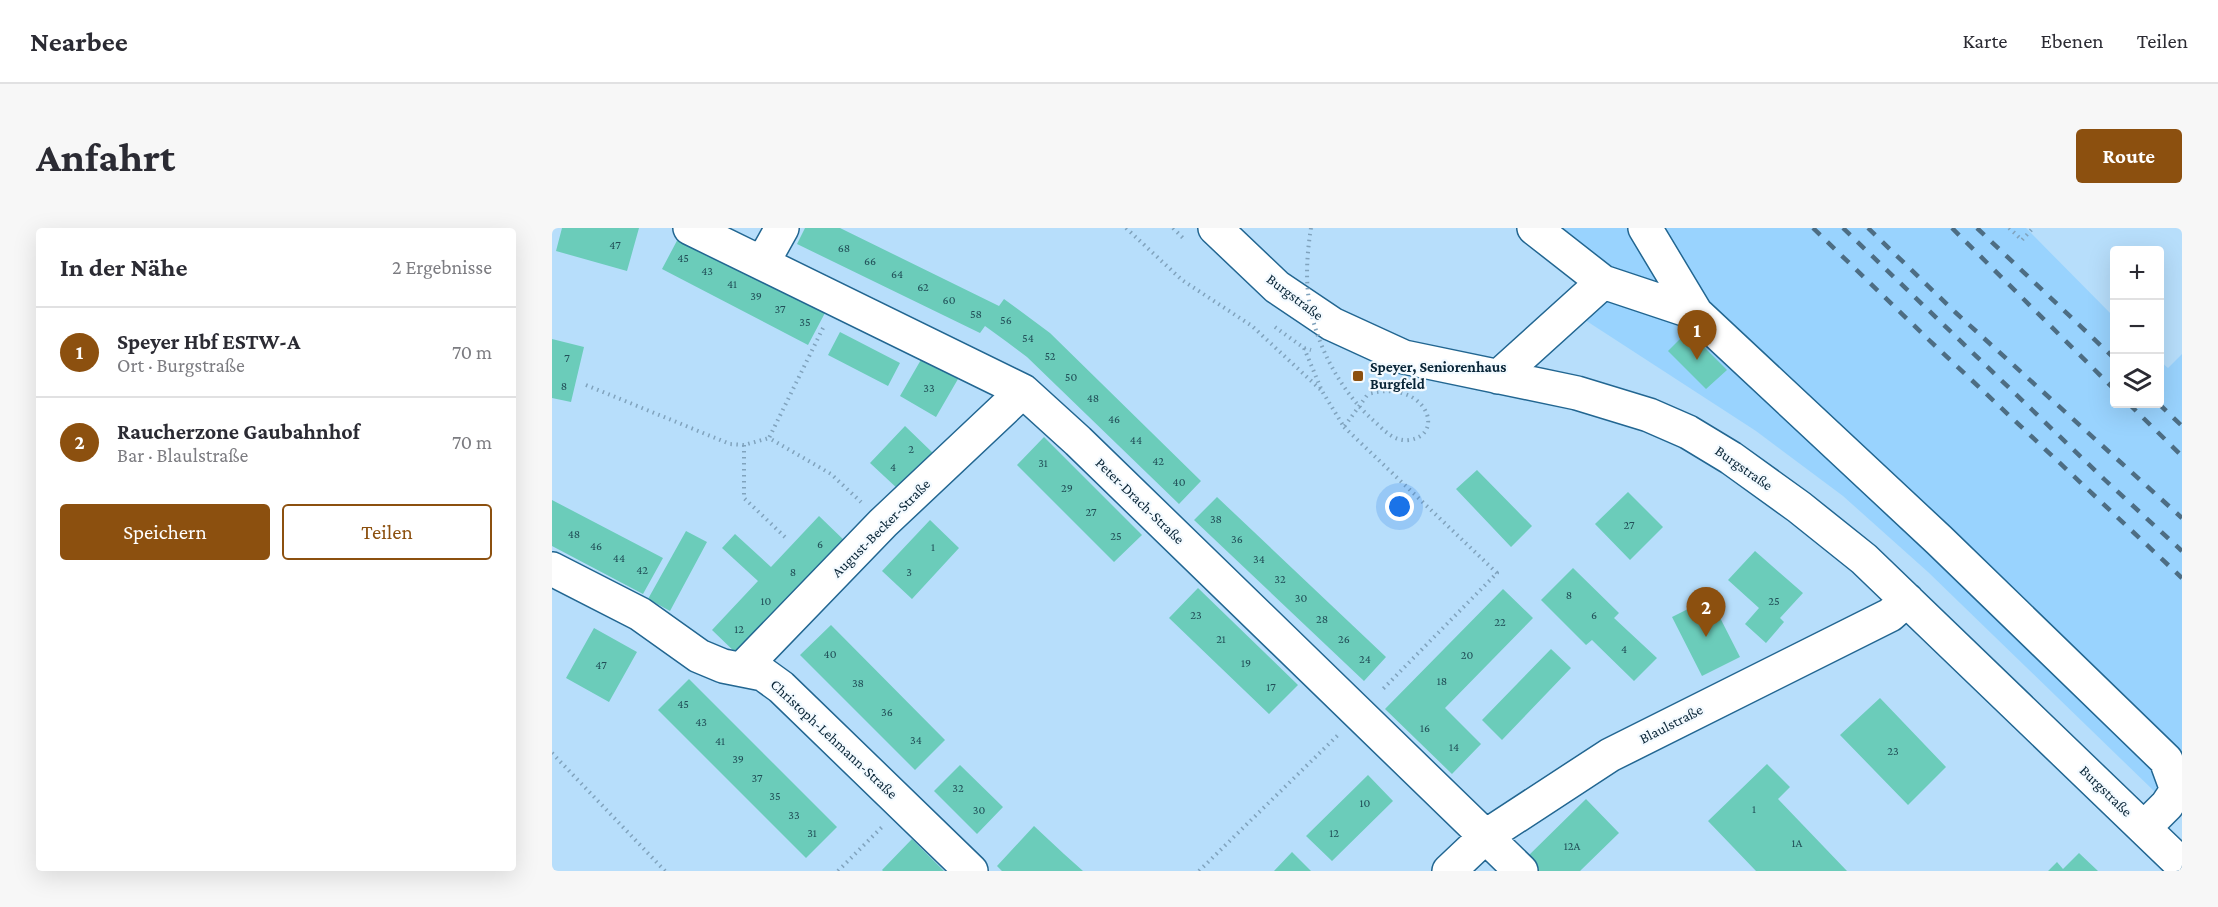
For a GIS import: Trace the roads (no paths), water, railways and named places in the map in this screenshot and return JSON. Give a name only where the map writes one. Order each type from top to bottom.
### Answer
[{"type":"street","name":"Peter-Drach-Straße","points":[[690,228],[1023,391],[1078,441],[1521,871]]},
{"type":"street","points":[[763,262],[782,228]]},
{"type":"street","points":[[1534,228],[1602,282],[1696,313]]},
{"type":"street","points":[[1645,228],[1696,313],[1939,540],[2166,759],[2177,790],[2167,805],[2145,827]]},
{"type":"street","name":"Burgstraße","points":[[1201,235],[1332,324],[1404,357],[1577,393],[1649,415],[1688,432],[1731,458],[1799,507],[1864,559],[2182,865]]},
{"type":"street","points":[[1498,377],[1602,282]]},
{"type":"street","name":"August-Becker-Straße","points":[[742,669],[883,523],[1023,391]]},
{"type":"street","name":"Christoph-Lehmann-Straße","points":[[552,569],[640,614],[699,656],[723,666],[763,674],[781,687],[971,871]]},
{"type":"street","name":"Blaulstraße","points":[[1449,871],[1486,836],[1610,755],[1890,615],[1907,600]]},
{"type":"railway","points":[[1813,228],[2182,578]]},
{"type":"railway","points":[[1843,228],[2182,551]]},
{"type":"railway","points":[[1868,228],[1955,312],[2182,518]]},
{"type":"railway","points":[[1952,228],[2110,385]]},
{"type":"railway","points":[[1977,228],[2110,354]]},
{"type":"railway","points":[[2133,408],[2182,456]]},
{"type":"railway","points":[[2163,408],[2182,426]]},
{"type":"place","name":"Speyer Hbf ESTW-A","points":[[1697,360]]},
{"type":"place","name":"Speyer, Seniorenhaus Burgfeld","points":[[1358,376]]},
{"type":"place","name":"Raucherzone Gaubahnhof","points":[[1706,637]]}]
